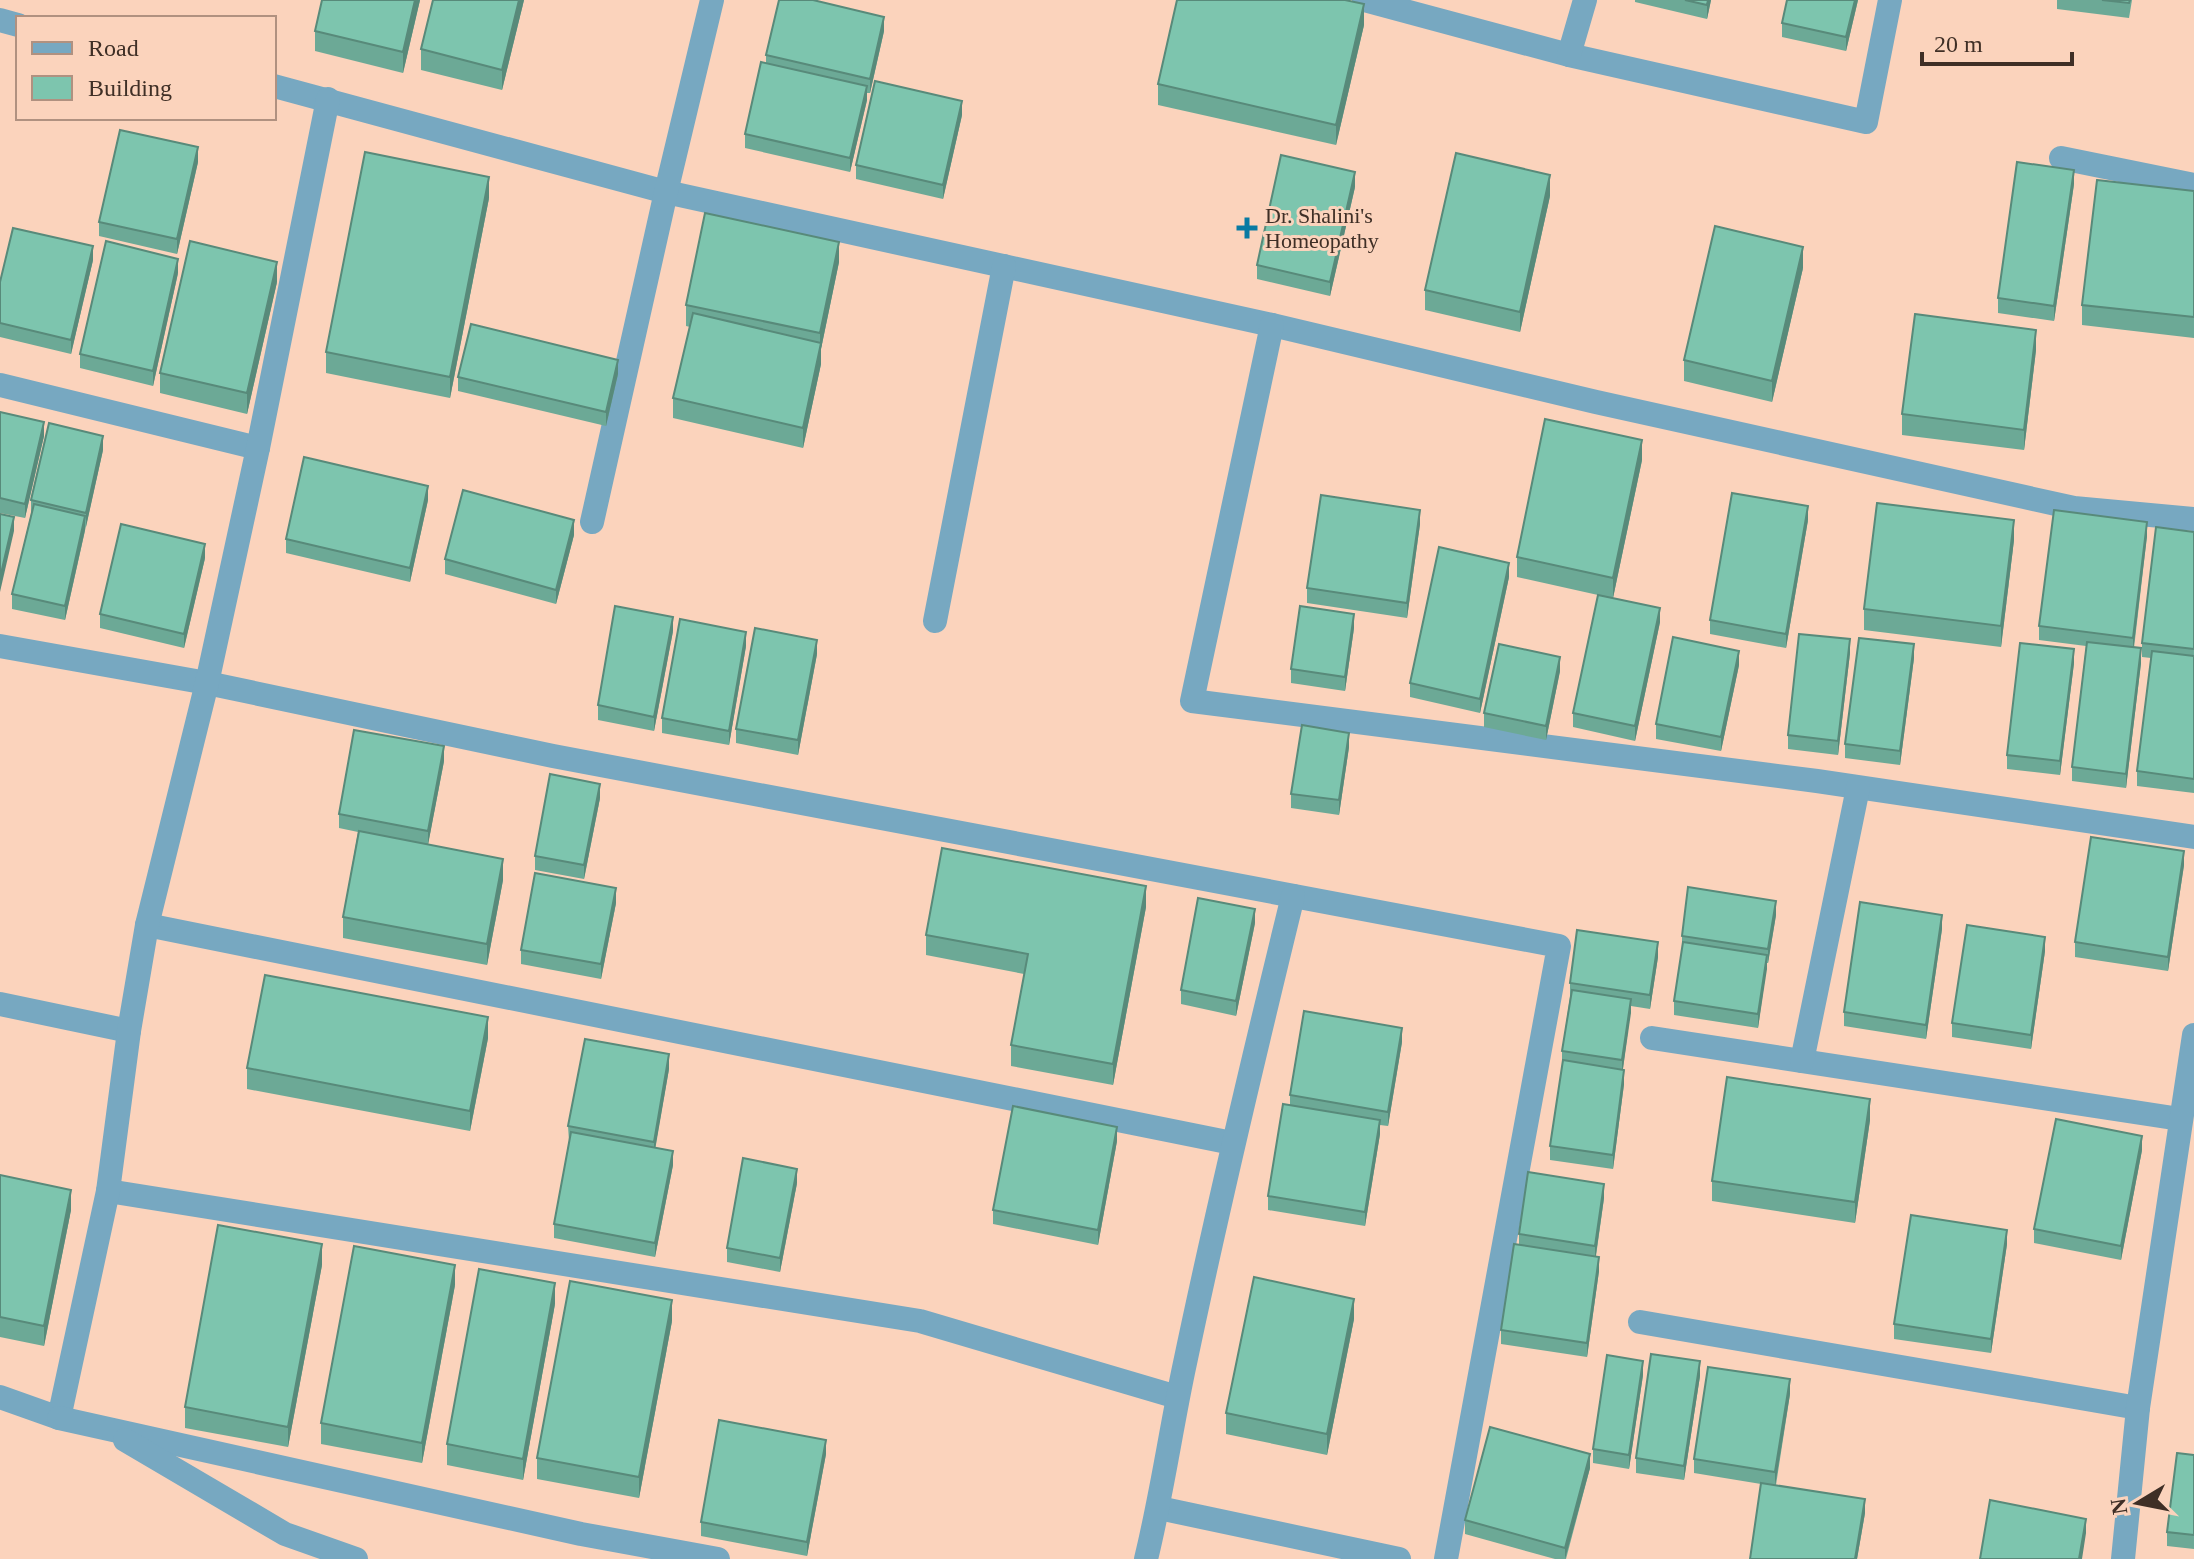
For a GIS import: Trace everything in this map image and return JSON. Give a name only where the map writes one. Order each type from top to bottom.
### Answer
[{"type":"street","points":[[592,522],[712,0]]},
{"type":"street","points":[[1364,0],[1569,55],[1866,122],[1890,0]]},
{"type":"street","points":[[1569,55],[1585,0]]},
{"type":"street","points":[[276,86],[666,192],[1272,325],[1596,402],[2074,508],[2194,519]]},
{"type":"street","points":[[59,1418],[108,1191],[129,1031],[147,925],[207,683],[328,99]]},
{"type":"street","points":[[2061,158],[2194,185]]},
{"type":"street","points":[[935,621],[1004,266]]},
{"type":"street","points":[[1272,325],[1192,701],[1858,788],[2194,837]]},
{"type":"street","points":[[0,385],[258,448]]},
{"type":"street","points":[[0,646],[207,683],[553,756],[1559,946],[1446,1559]]},
{"type":"street","points":[[1802,1061],[1858,788]]},
{"type":"street","points":[[1146,1559],[1159,1508],[1177,1397],[1232,1143],[1293,896]]},
{"type":"street","points":[[147,925],[1232,1143]]},
{"type":"street","points":[[0,1004],[129,1031]]},
{"type":"street","points":[[2123,1559],[2138,1408],[2194,1035]]},
{"type":"street","points":[[1652,1038],[2180,1119]]},
{"type":"street","points":[[108,1191],[920,1321],[1177,1397]]},
{"type":"street","points":[[1640,1322],[2138,1408]]},
{"type":"street","points":[[0,1397],[59,1418],[106,1429],[581,1534],[718,1559]]},
{"type":"street","points":[[106,1429],[285,1534],[356,1559]]},
{"type":"street","points":[[1159,1508],[1399,1559]]},
{"type":"building","points":[[322,0],[415,0],[403,52],[315,31]]},
{"type":"building","points":[[433,0],[519,0],[502,70],[421,49]]},
{"type":"building","points":[[779,0],[813,0],[884,17],[870,79],[766,55]]},
{"type":"building","points":[[1177,0],[1345,0],[1364,4],[1336,125],[1158,84]]},
{"type":"building","points":[[1685,0],[1708,0],[1707,5]]},
{"type":"building","points":[[1787,0],[1855,0],[1846,37],[1782,23]]},
{"type":"building","points":[[2102,0],[2130,0],[2129,3]]},
{"type":"building","points":[[761,62],[867,86],[850,158],[745,134]]},
{"type":"building","points":[[875,81],[962,101],[943,185],[856,165]]},
{"type":"building","points":[[120,130],[198,147],[177,239],[99,222]]},
{"type":"building","points":[[365,152],[489,177],[450,377],[326,352]]},
{"type":"building","points":[[1456,153],[1550,175],[1520,312],[1425,290]]},
{"type":"building","points":[[1281,155],[1355,172],[1330,282],[1257,265]]},
{"type":"building","points":[[2017,162],[2074,170],[2054,306],[1998,298]]},
{"type":"building","points":[[2097,180],[2194,191],[2194,317],[2082,305]]},
{"type":"building","points":[[705,213],[839,242],[820,333],[686,305]]},
{"type":"building","points":[[1715,226],[1803,247],[1772,381],[1684,360]]},
{"type":"building","points":[[13,228],[93,246],[71,340],[0,323],[0,282]]},
{"type":"building","points":[[106,241],[178,259],[153,371],[80,354]]},
{"type":"building","points":[[190,241],[277,262],[247,393],[160,373]]},
{"type":"building","points":[[693,313],[821,343],[803,428],[673,398]]},
{"type":"building","points":[[1915,314],[2036,330],[2024,430],[1902,414]]},
{"type":"building","points":[[471,324],[618,360],[606,412],[458,377]]},
{"type":"building","points":[[0,412],[44,422],[25,504],[0,498]]},
{"type":"building","points":[[1545,419],[1642,440],[1613,578],[1517,557]]},
{"type":"building","points":[[49,423],[103,436],[86,513],[31,500]]},
{"type":"building","points":[[304,457],[428,486],[410,568],[286,539]]},
{"type":"building","points":[[463,490],[574,520],[556,590],[445,559]]},
{"type":"building","points":[[1732,493],[1808,506],[1786,634],[1710,620]]},
{"type":"building","points":[[1321,495],[1420,510],[1407,603],[1307,588]]},
{"type":"building","points":[[1877,503],[2014,520],[2001,626],[1864,609]]},
{"type":"building","points":[[34,504],[85,516],[65,606],[12,594]]},
{"type":"building","points":[[2054,510],[2147,522],[2133,638],[2039,626]]},
{"type":"building","points":[[0,514],[14,517],[0,578]]},
{"type":"building","points":[[121,524],[205,544],[184,634],[100,614]]},
{"type":"building","points":[[2156,527],[2194,532],[2194,649],[2142,643]]},
{"type":"building","points":[[1439,547],[1509,563],[1480,699],[1410,683]]},
{"type":"building","points":[[1598,595],[1660,608],[1635,726],[1573,713]]},
{"type":"building","points":[[615,606],[673,617],[654,717],[598,705]]},
{"type":"building","points":[[1300,606],[1354,614],[1345,677],[1291,669]]},
{"type":"building","points":[[680,619],[746,632],[729,731],[662,718]]},
{"type":"building","points":[[755,628],[817,640],[798,740],[736,729]]},
{"type":"building","points":[[1799,634],[1850,639],[1838,741],[1788,735]]},
{"type":"building","points":[[1673,637],[1739,651],[1721,737],[1656,724]]},
{"type":"building","points":[[1859,638],[1914,644],[1900,751],[1845,744]]},
{"type":"building","points":[[2087,642],[2141,648],[2126,774],[2072,767]]},
{"type":"building","points":[[2020,643],[2074,649],[2060,761],[2007,755]]},
{"type":"building","points":[[1499,644],[1560,657],[1546,726],[1484,713]]},
{"type":"building","points":[[2152,651],[2194,656],[2194,779],[2137,771]]},
{"type":"building","points":[[1302,725],[1349,733],[1339,800],[1291,794]]},
{"type":"building","points":[[354,730],[444,746],[428,831],[339,814]]},
{"type":"building","points":[[550,774],[600,784],[584,865],[535,856]]},
{"type":"building","points":[[359,831],[503,859],[487,944],[343,917]]},
{"type":"building","points":[[2091,837],[2184,851],[2168,957],[2075,942]]},
{"type":"building","points":[[942,848],[1146,886],[1113,1064],[1011,1045],[1028,954],[926,935]]},
{"type":"building","points":[[535,873],[616,888],[601,964],[521,950]]},
{"type":"building","points":[[1688,887],[1776,901],[1768,949],[1682,936]]},
{"type":"building","points":[[1198,898],[1255,909],[1236,1001],[1181,990]]},
{"type":"building","points":[[1860,902],[1942,915],[1926,1025],[1844,1012]]},
{"type":"building","points":[[1967,925],[2045,937],[2031,1035],[1952,1023]]},
{"type":"building","points":[[1577,930],[1658,942],[1650,995],[1570,983]]},
{"type":"building","points":[[1683,942],[1767,955],[1758,1014],[1674,1001]]},
{"type":"building","points":[[265,975],[488,1017],[470,1111],[247,1068]]},
{"type":"building","points":[[1572,990],[1631,999],[1622,1060],[1562,1051]]},
{"type":"building","points":[[1304,1011],[1402,1028],[1388,1112],[1290,1095]]},
{"type":"building","points":[[585,1039],[669,1054],[654,1142],[568,1126]]},
{"type":"building","points":[[1563,1060],[1624,1070],[1613,1155],[1550,1146]]},
{"type":"building","points":[[1727,1077],[1870,1099],[1855,1202],[1712,1181]]},
{"type":"building","points":[[1283,1104],[1380,1120],[1365,1212],[1268,1196]]},
{"type":"building","points":[[1013,1106],[1117,1127],[1098,1230],[993,1210]]},
{"type":"building","points":[[2056,1119],[2142,1136],[2121,1246],[2034,1229]]},
{"type":"building","points":[[571,1132],[673,1151],[655,1243],[554,1224]]},
{"type":"building","points":[[743,1158],[797,1169],[780,1258],[727,1248]]},
{"type":"building","points":[[1528,1172],[1604,1184],[1595,1246],[1519,1234]]},
{"type":"building","points":[[0,1175],[71,1190],[44,1326],[0,1317]]},
{"type":"building","points":[[1911,1215],[2007,1230],[1991,1339],[1894,1324]]},
{"type":"building","points":[[218,1225],[322,1244],[288,1427],[185,1407]]},
{"type":"building","points":[[1514,1244],[1599,1257],[1587,1343],[1501,1330]]},
{"type":"building","points":[[354,1246],[455,1265],[422,1443],[321,1423]]},
{"type":"building","points":[[479,1269],[555,1283],[523,1459],[447,1444]]},
{"type":"building","points":[[1254,1277],[1354,1299],[1327,1434],[1226,1413]]},
{"type":"building","points":[[570,1281],[672,1300],[639,1477],[537,1458]]},
{"type":"building","points":[[1651,1354],[1700,1361],[1684,1466],[1636,1458]]},
{"type":"building","points":[[1607,1355],[1643,1361],[1629,1455],[1593,1449]]},
{"type":"building","points":[[1708,1367],[1790,1379],[1775,1472],[1694,1459]]},
{"type":"building","points":[[719,1420],[826,1440],[807,1542],[701,1522]]},
{"type":"building","points":[[1490,1427],[1590,1454],[1565,1548],[1465,1520]]},
{"type":"building","points":[[2177,1453],[2194,1455],[2194,1535],[2167,1532]]},
{"type":"building","points":[[1761,1483],[1865,1499],[1855,1559],[1750,1559]]},
{"type":"building","points":[[1990,1500],[2086,1519],[2079,1559],[1980,1559]]},
{"type":"place","name":"Dr. Shalini's Homeopathy","points":[[1247,228]]}]
